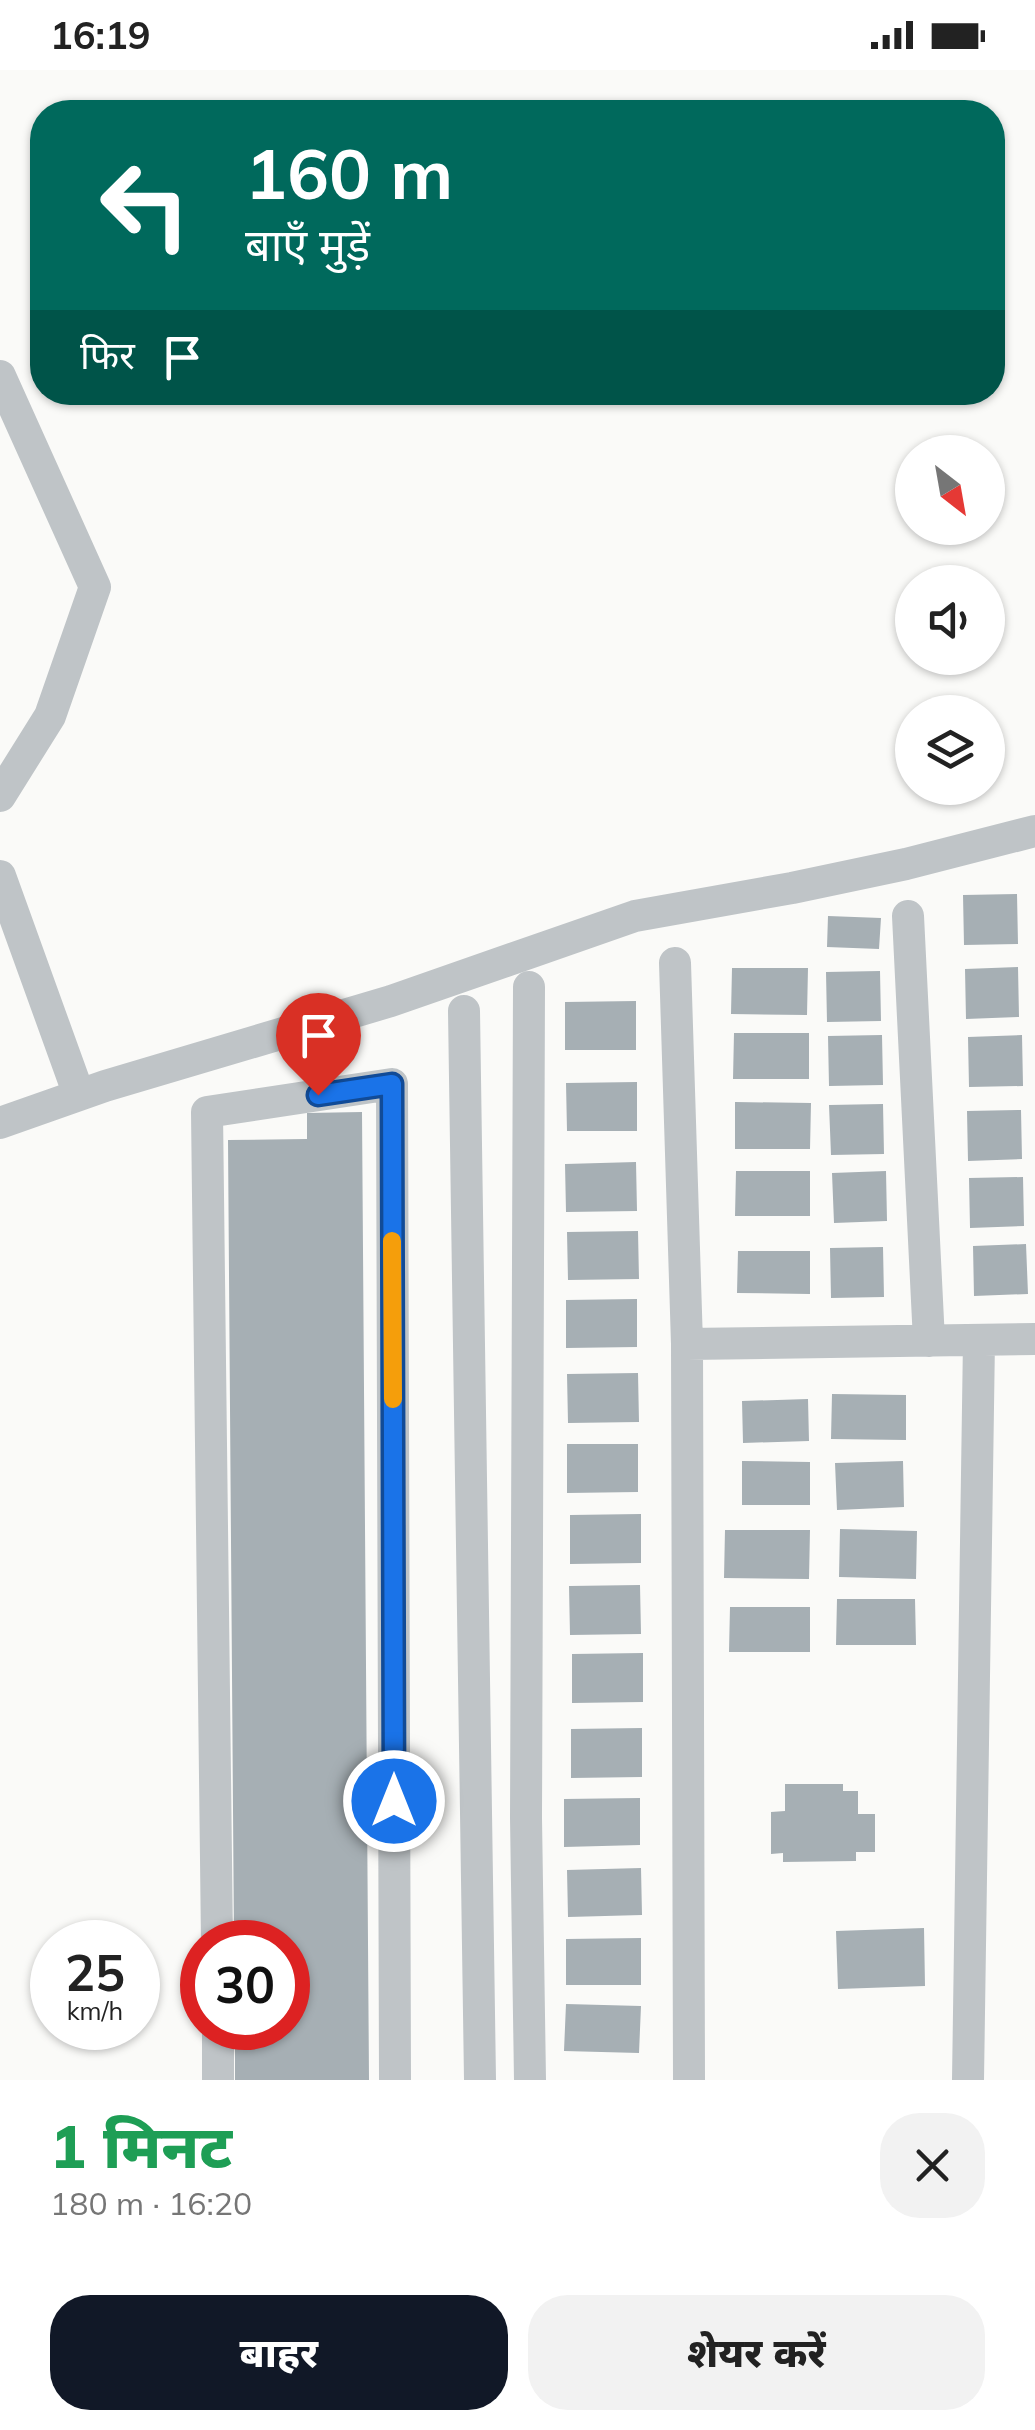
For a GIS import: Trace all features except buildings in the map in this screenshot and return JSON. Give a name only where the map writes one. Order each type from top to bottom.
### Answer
[{"type":"street","points":[[0,376],[95,587],[50,716],[0,796]]},
{"type":"street","points":[[0,1123],[79,1094],[391,1001],[636,916],[849,876],[1035,832]]},
{"type":"street","points":[[0,876],[79,1094]]},
{"type":"street","points":[[908,916],[929,1341]]},
{"type":"street","points":[[675,964],[687,1344],[690,2080]]},
{"type":"street","points":[[529,987],[526,1818],[530,2080]]},
{"type":"street","points":[[464,1012],[480,2080]]},
{"type":"street","points":[[217,1920],[207,1112],[392,1084],[395,2080]]},
{"type":"street","points":[[687,1344],[1035,1339]]},
{"type":"street","points":[[968,2080],[979,1340]]},
{"type":"street","points":[[218,2050],[218,2080]]},
{"type":"slow traffic","points":[[392,1241],[393,1399]]},
{"type":"route","points":[[318,1095],[392,1084],[394,1801]]}]
